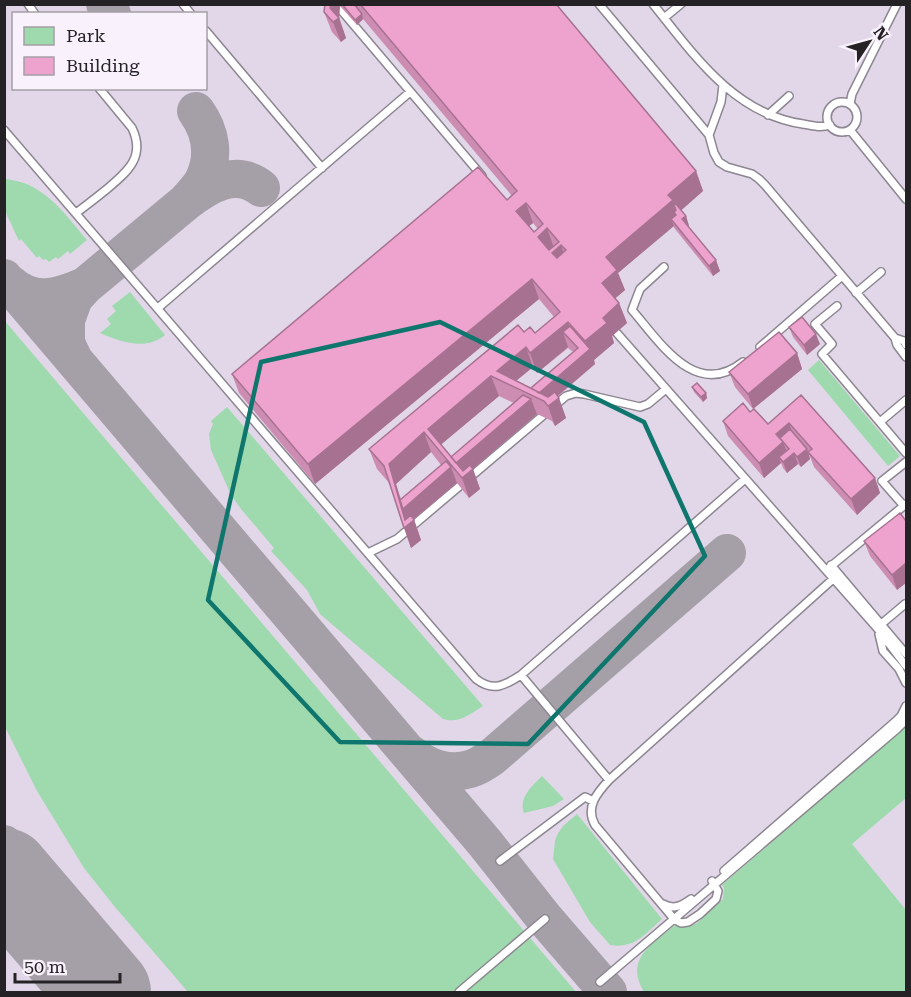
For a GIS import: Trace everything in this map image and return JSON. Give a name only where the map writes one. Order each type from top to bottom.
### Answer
[{"type":"lane","points":[[336,4],[485,180]]},
{"type":"lane","points":[[599,4],[709,135],[719,162],[727,167],[752,174],[765,184],[895,338],[906,357]]},
{"type":"lane","points":[[653,4],[695,56],[723,85],[755,108],[786,122],[822,127],[830,125]]},
{"type":"lane","points":[[664,18],[681,4]]},
{"type":"lane","points":[[850,104],[861,74],[897,4]]},
{"type":"lane","points":[[207,32],[322,168]]},
{"type":"lane","points":[[709,135],[723,85]]},
{"type":"lane","points":[[76,213],[130,169],[137,153],[136,136],[132,129],[101,90]]},
{"type":"lane","points":[[158,308],[410,92]]},
{"type":"lane","points":[[768,115],[789,96]]},
{"type":"lane","points":[[840,102],[854,107],[857,117],[850,130],[841,132],[830,125],[828,114],[832,106],[840,102]]},
{"type":"lane","points":[[4,130],[476,679],[484,685],[500,686],[510,683],[521,675],[745,478]]},
{"type":"lane","points":[[850,130],[906,199]]},
{"type":"lane","points":[[664,267],[640,289],[633,310],[674,359],[693,371],[713,375],[740,365],[748,357]]},
{"type":"lane","points":[[856,293],[881,272]]},
{"type":"lane","points":[[757,350],[842,276]]},
{"type":"lane","points":[[837,306],[815,324],[832,345],[822,354],[906,453]]},
{"type":"lane","points":[[616,332],[745,478],[829,568],[879,626],[906,666]]},
{"type":"lane","points":[[895,338],[904,341],[906,345]]},
{"type":"lane","points":[[368,553],[397,540],[566,396],[576,393],[584,394],[640,407],[648,404],[666,389]]},
{"type":"lane","points":[[880,422],[906,400]]},
{"type":"lane","points":[[829,568],[905,505],[882,481],[906,462]]},
{"type":"lane","points":[[829,568],[833,579],[906,654]]},
{"type":"lane","points":[[713,883],[718,891],[716,899],[700,914],[688,921],[681,922],[674,919],[595,825],[591,814],[593,801],[598,791],[609,780],[833,579]]},
{"type":"lane","points":[[879,626],[905,604]]},
{"type":"lane","points":[[879,626],[883,651],[899,669],[906,683]]},
{"type":"lane","points":[[521,675],[609,780]]},
{"type":"lane","points":[[600,982],[896,721],[906,706]]},
{"type":"lane","points":[[662,904],[667,907],[681,907],[713,883],[906,720]]},
{"type":"lane","points":[[500,861],[585,797],[593,801]]},
{"type":"lane","points":[[459,993],[545,919]]},
{"type":"highlighted area","points":[[440,322],[644,422],[705,556],[528,744],[340,742],[208,600],[261,362]]},
{"type":"shaded area","points":[[5,5],[906,5],[906,992],[5,992]]},
{"type":"green space","points":[[4,180],[24,183],[43,193],[59,207],[87,240],[70,254],[68,251],[58,259],[56,257],[49,262],[39,256],[37,258],[21,239],[19,241],[5,211]]},
{"type":"green space","points":[[130,292],[165,335],[158,340],[142,344],[133,343],[100,333],[111,324],[107,319],[116,311],[112,306]]},
{"type":"green space","points":[[4,320],[576,992],[188,992],[115,907],[84,868],[37,791],[5,727]]},
{"type":"green space","points":[[819,360],[900,456],[888,466],[808,370]]},
{"type":"green space","points":[[227,407],[483,706],[459,719],[443,719],[320,614],[307,590],[271,551],[274,548],[231,495],[211,450],[209,434],[213,424],[211,421]]},
{"type":"green space","points":[[906,726],[906,798],[852,844],[906,910],[906,992],[644,992],[637,970],[643,953],[675,925],[696,924],[723,899],[722,885]]},
{"type":"green space","points":[[542,776],[564,799],[553,806],[524,813],[524,797]]},
{"type":"green space","points":[[577,814],[662,919],[645,935],[626,945],[610,945],[590,922],[553,859],[557,835],[563,826]]},
{"type":"building","points":[[325,4],[331,4],[330,8],[339,18],[333,22],[324,12]]},
{"type":"building","points":[[342,4],[354,4],[362,14],[355,20]]},
{"type":"building","points":[[360,4],[556,4],[696,171],[668,195],[673,200],[606,257],[617,270],[602,283],[619,303],[603,318],[607,323],[585,341],[568,322],[530,353],[526,347],[497,371],[548,397],[555,392],[559,398],[548,406],[544,401],[491,376],[428,429],[463,471],[470,465],[473,469],[462,478],[424,432],[389,464],[405,520],[411,515],[414,520],[404,528],[384,466],[369,449],[518,325],[524,332],[530,327],[535,333],[560,312],[532,279],[308,464],[232,374],[478,167],[507,200],[517,191]],"holes":[[[526,203],[543,224],[534,232],[516,211]],[[547,228],[559,242],[549,250],[538,237]],[[561,245],[566,250],[557,258],[552,253]]]},
{"type":"building","points":[[676,204],[686,216],[682,219],[716,260],[709,266],[671,219],[676,215],[674,205]]},
{"type":"building","points":[[802,317],[816,334],[804,345],[789,327]]},
{"type":"building","points":[[570,326],[590,349],[539,393],[531,388],[578,348],[563,332]]},
{"type":"building","points":[[779,332],[797,353],[748,394],[729,372]]},
{"type":"building","points":[[697,383],[706,393],[701,397],[692,387]]},
{"type":"building","points":[[523,395],[531,399],[456,463],[451,457]]},
{"type":"building","points":[[801,395],[875,478],[851,499],[808,452],[812,449],[789,423],[776,434],[783,442],[759,463],[723,421],[743,403],[750,412],[754,409],[768,424]]},
{"type":"building","points":[[790,429],[807,449],[797,457],[794,453],[783,462],[779,457],[789,449],[780,438]]},
{"type":"building","points":[[446,461],[451,467],[403,509],[400,500]]},
{"type":"building","points":[[900,513],[906,521],[906,563],[892,575],[864,541]]},
{"type":"taxiway","points":[[105,4],[111,12]]},
{"type":"taxiway","points":[[196,111],[208,135],[210,161],[202,182],[186,202],[203,190],[232,179],[252,182],[261,188]]},
{"type":"taxiway","points":[[85,286],[186,202]]},
{"type":"taxiway","points":[[4,278],[485,843],[545,919],[608,992]]},
{"type":"taxiway","points":[[9,283],[18,290],[37,297],[65,294],[85,286],[74,298],[66,320],[66,343],[74,360]]},
{"type":"taxiway","points":[[411,754],[424,763],[446,771],[470,769],[492,757],[727,553]]},
{"type":"taxiway","points":[[4,844],[53,925],[106,992]]},
{"type":"runway","points":[[4,875],[104,992]]}]
